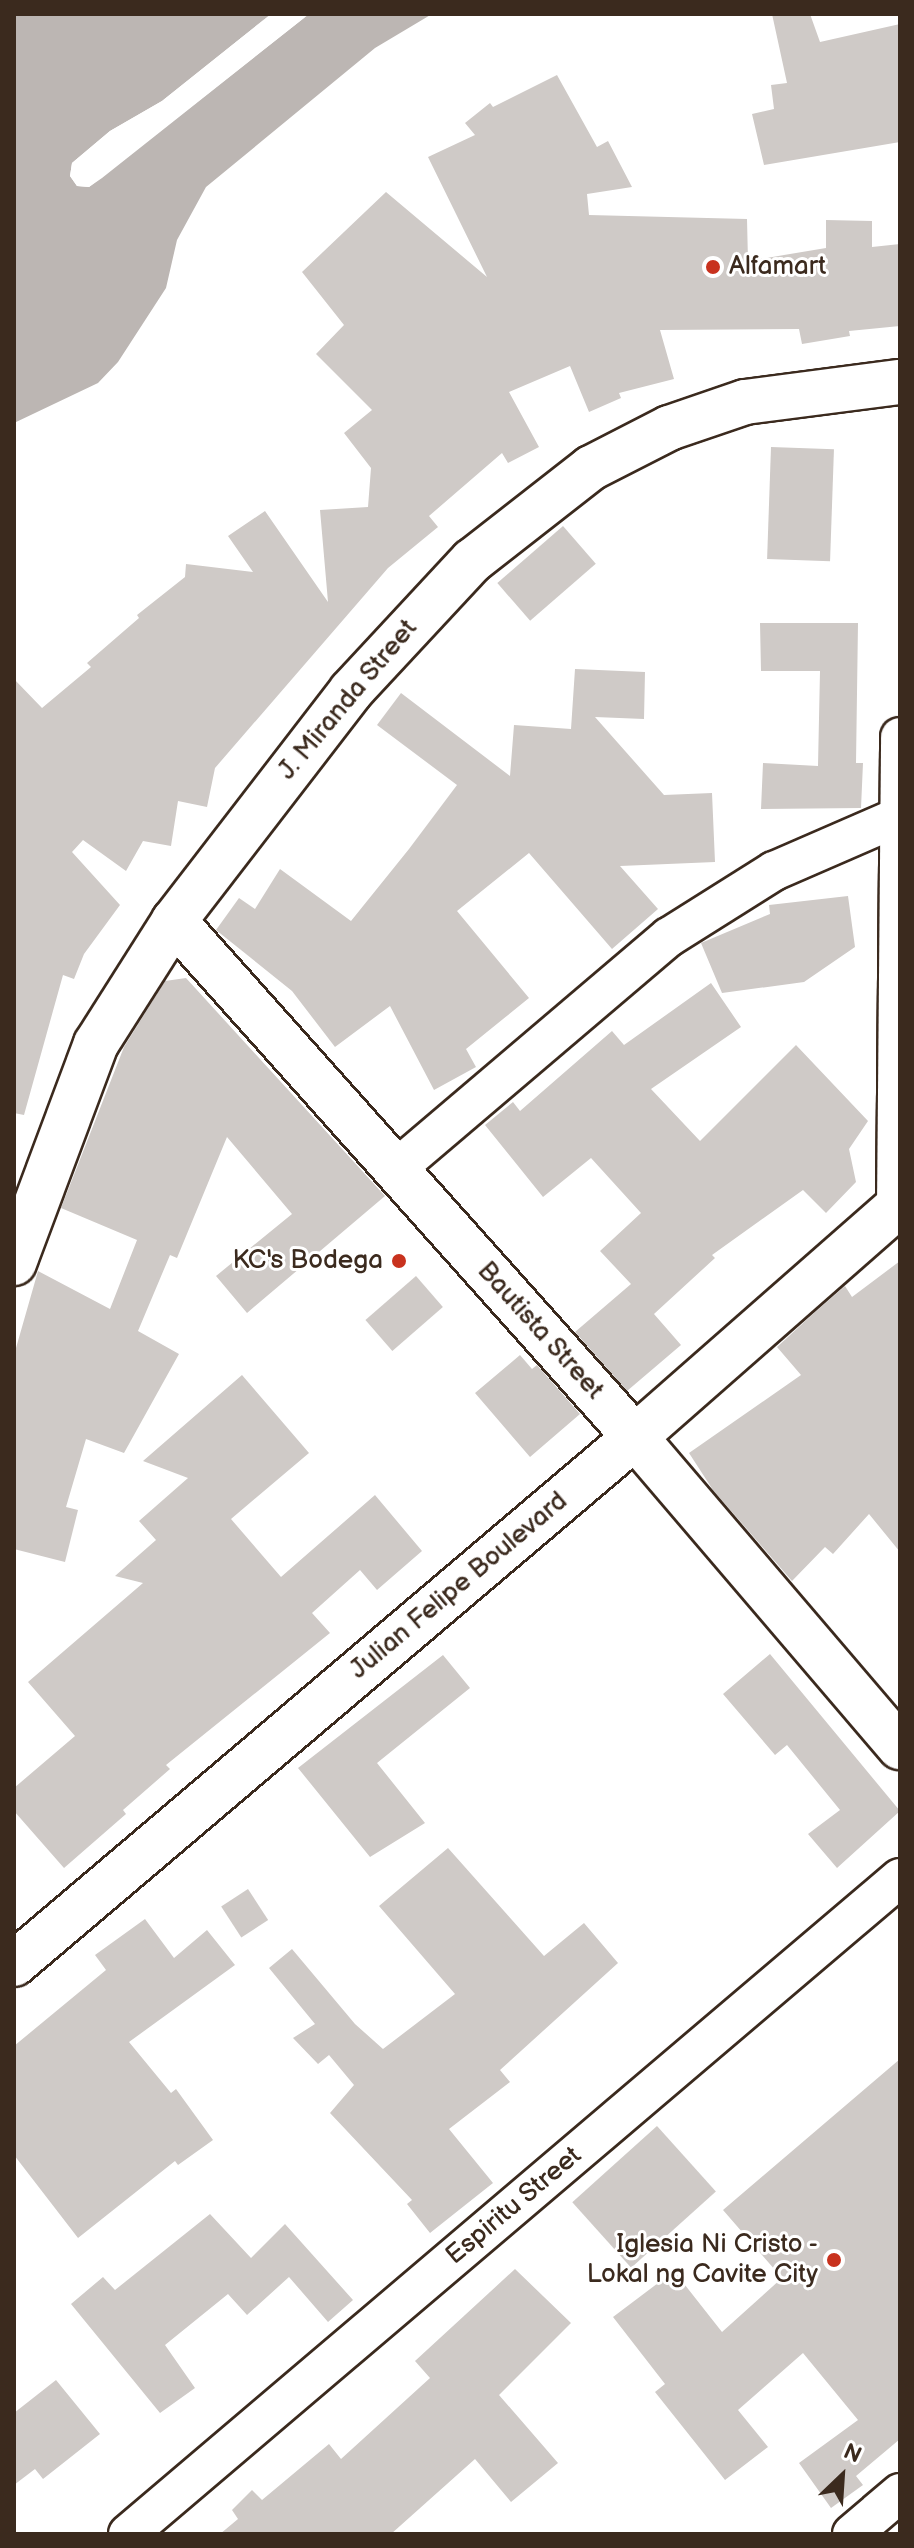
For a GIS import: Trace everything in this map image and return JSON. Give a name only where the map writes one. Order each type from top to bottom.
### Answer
[{"type":"main road","name":"J. Miranda Street","points":[[14,1263],[96,1044],[174,921],[360,680],[472,561],[528,513],[629,446],[707,414],[787,394],[900,382]]},
{"type":"main road","name":"Bautista Street","points":[[174,921],[635,1437],[900,1747]]},
{"type":"main road","name":"Julian Felipe Boulevard","points":[[14,1964],[635,1437],[898,1206]]},
{"type":"street","points":[[898,1206],[900,737]]},
{"type":"street","points":[[396,1169],[669,937],[774,871],[898,817]]},
{"type":"street","name":"Espiritu Street","points":[[128,2534],[900,1878]]},
{"type":"street","points":[[852,2534],[900,2493]]},
{"type":"shaded area","points":[[14,14],[271,14],[162,101],[110,131],[72,163],[70,176],[77,186],[89,187],[309,14],[432,14],[375,48],[206,187],[177,240],[166,288],[118,362],[98,383],[14,423]]},
{"type":"pier","points":[[271,14],[164,104],[112,134],[76,165],[79,182],[99,174],[240,61],[309,14],[102,178],[89,187],[77,186],[70,176],[72,163],[110,131],[162,101]]},
{"type":"building","points":[[772,14],[810,14],[820,42],[900,24],[900,142],[764,165],[752,114],[774,109],[771,85],[787,83]]},
{"type":"building","points":[[557,75],[597,147],[608,141],[632,187],[587,194],[589,215],[747,219],[748,261],[826,248],[826,220],[872,221],[872,247],[900,244],[900,326],[849,331],[850,336],[802,344],[799,329],[660,330],[674,379],[619,393],[621,398],[589,412],[570,366],[509,392],[539,447],[508,463],[502,453],[429,516],[438,527],[388,568],[215,768],[207,807],[178,801],[171,846],[143,841],[126,871],[83,840],[72,852],[120,905],[84,954],[74,979],[63,975],[24,1115],[14,1113],[14,679],[42,708],[91,667],[87,663],[139,618],[137,615],[185,577],[186,564],[253,572],[228,536],[265,511],[328,602],[320,510],[368,507],[371,468],[344,433],[372,410],[316,354],[344,325],[302,272],[386,192],[487,277],[428,157],[475,135],[465,123],[490,103],[493,107]]},
{"type":"building","points":[[771,447],[834,449],[830,561],[767,559]]},
{"type":"building","points":[[563,526],[596,564],[530,621],[497,583]]},
{"type":"building","points":[[760,623],[858,623],[856,763],[863,763],[861,808],[761,809],[763,763],[818,766],[820,671],[761,671]]},
{"type":"building","points":[[575,669],[645,672],[644,719],[595,717],[664,795],[712,793],[715,862],[620,866],[658,909],[612,949],[529,853],[457,911],[529,998],[466,1049],[476,1067],[434,1090],[390,1006],[335,1047],[292,991],[216,930],[239,898],[255,909],[280,869],[351,921],[409,849],[457,785],[377,725],[401,693],[510,776],[514,725],[571,729]]},
{"type":"building","points":[[848,896],[855,947],[804,982],[722,993],[701,943],[770,914],[769,905]]},
{"type":"building","points":[[186,978],[385,1196],[247,1313],[216,1276],[292,1214],[227,1137],[177,1258],[170,1255],[138,1331],[179,1354],[124,1453],[86,1439],[66,1507],[78,1510],[65,1562],[14,1549],[14,1355],[38,1271],[110,1309],[137,1240],[61,1208],[124,1047],[165,981]]},
{"type":"building","points":[[711,983],[741,1027],[651,1089],[700,1141],[796,1045],[868,1121],[849,1149],[856,1182],[826,1213],[803,1190],[712,1255],[715,1258],[654,1314],[681,1345],[627,1391],[575,1332],[631,1284],[600,1251],[641,1213],[591,1158],[543,1197],[485,1125],[513,1102],[520,1111],[612,1031],[624,1045]]},
{"type":"building","points":[[900,1261],[900,1552],[869,1514],[833,1554],[825,1547],[792,1581],[713,1490],[689,1453],[801,1375],[777,1347],[813,1314],[845,1286],[852,1297]]},
{"type":"building","points":[[416,1276],[443,1307],[392,1351],[365,1320]]},
{"type":"building","points":[[520,1355],[532,1369],[537,1365],[580,1414],[530,1457],[475,1393]]},
{"type":"building","points":[[242,1375],[309,1453],[231,1519],[281,1577],[375,1495],[422,1551],[377,1590],[360,1570],[312,1613],[330,1633],[166,1765],[170,1769],[123,1810],[126,1814],[64,1868],[14,1811],[14,1788],[75,1736],[28,1682],[143,1583],[115,1576],[156,1540],[139,1521],[188,1478],[143,1461]]},
{"type":"building","points":[[770,1654],[900,1811],[837,1868],[808,1834],[840,1810],[787,1745],[775,1755],[723,1694]]},
{"type":"building","points":[[443,1655],[470,1688],[377,1763],[425,1823],[370,1857],[298,1768]]},
{"type":"building","points":[[448,1848],[544,1956],[584,1923],[618,1963],[500,2070],[510,2082],[449,2129],[493,2183],[430,2233],[407,2204],[412,2200],[330,2113],[354,2085],[329,2055],[318,2064],[293,2038],[315,2024],[269,1968],[292,1949],[355,2024],[383,2049],[455,1994],[379,1906]]},
{"type":"building","points":[[248,1889],[268,1920],[241,1937],[221,1906]]},
{"type":"building","points":[[145,1919],[174,1958],[207,1930],[235,1965],[129,2042],[171,2093],[176,2089],[213,2140],[178,2165],[175,2161],[78,2238],[14,2155],[14,2046],[106,1970],[95,1955]]},
{"type":"building","points":[[900,2059],[900,2439],[856,2476],[863,2485],[831,2508],[799,2463],[858,2420],[803,2353],[738,2410],[768,2447],[725,2480],[655,2392],[665,2384],[613,2317],[674,2271],[722,2332],[782,2278],[723,2210]]},
{"type":"building","points":[[657,2126],[716,2191],[631,2268],[572,2202]]},
{"type":"building","points":[[210,2214],[251,2258],[285,2224],[353,2300],[328,2322],[289,2277],[247,2315],[228,2294],[165,2345],[195,2388],[160,2413],[71,2304],[103,2277],[115,2290]]},
{"type":"building","points":[[515,2269],[571,2323],[499,2395],[558,2463],[511,2502],[475,2459],[391,2534],[220,2534],[238,2519],[232,2510],[252,2490],[262,2500],[329,2444],[341,2459],[430,2378],[415,2361]]},
{"type":"building","points":[[56,2380],[100,2434],[43,2479],[35,2469],[14,2485],[14,2413]]},
{"type":"place","name":"Alfamart","points":[[713,267]]},
{"type":"place","name":"KC's Bodega","points":[[399,1261]]},
{"type":"place","name":"Iglesia Ni Cristo - Lokal ng Cavite City","points":[[834,2260]]}]
